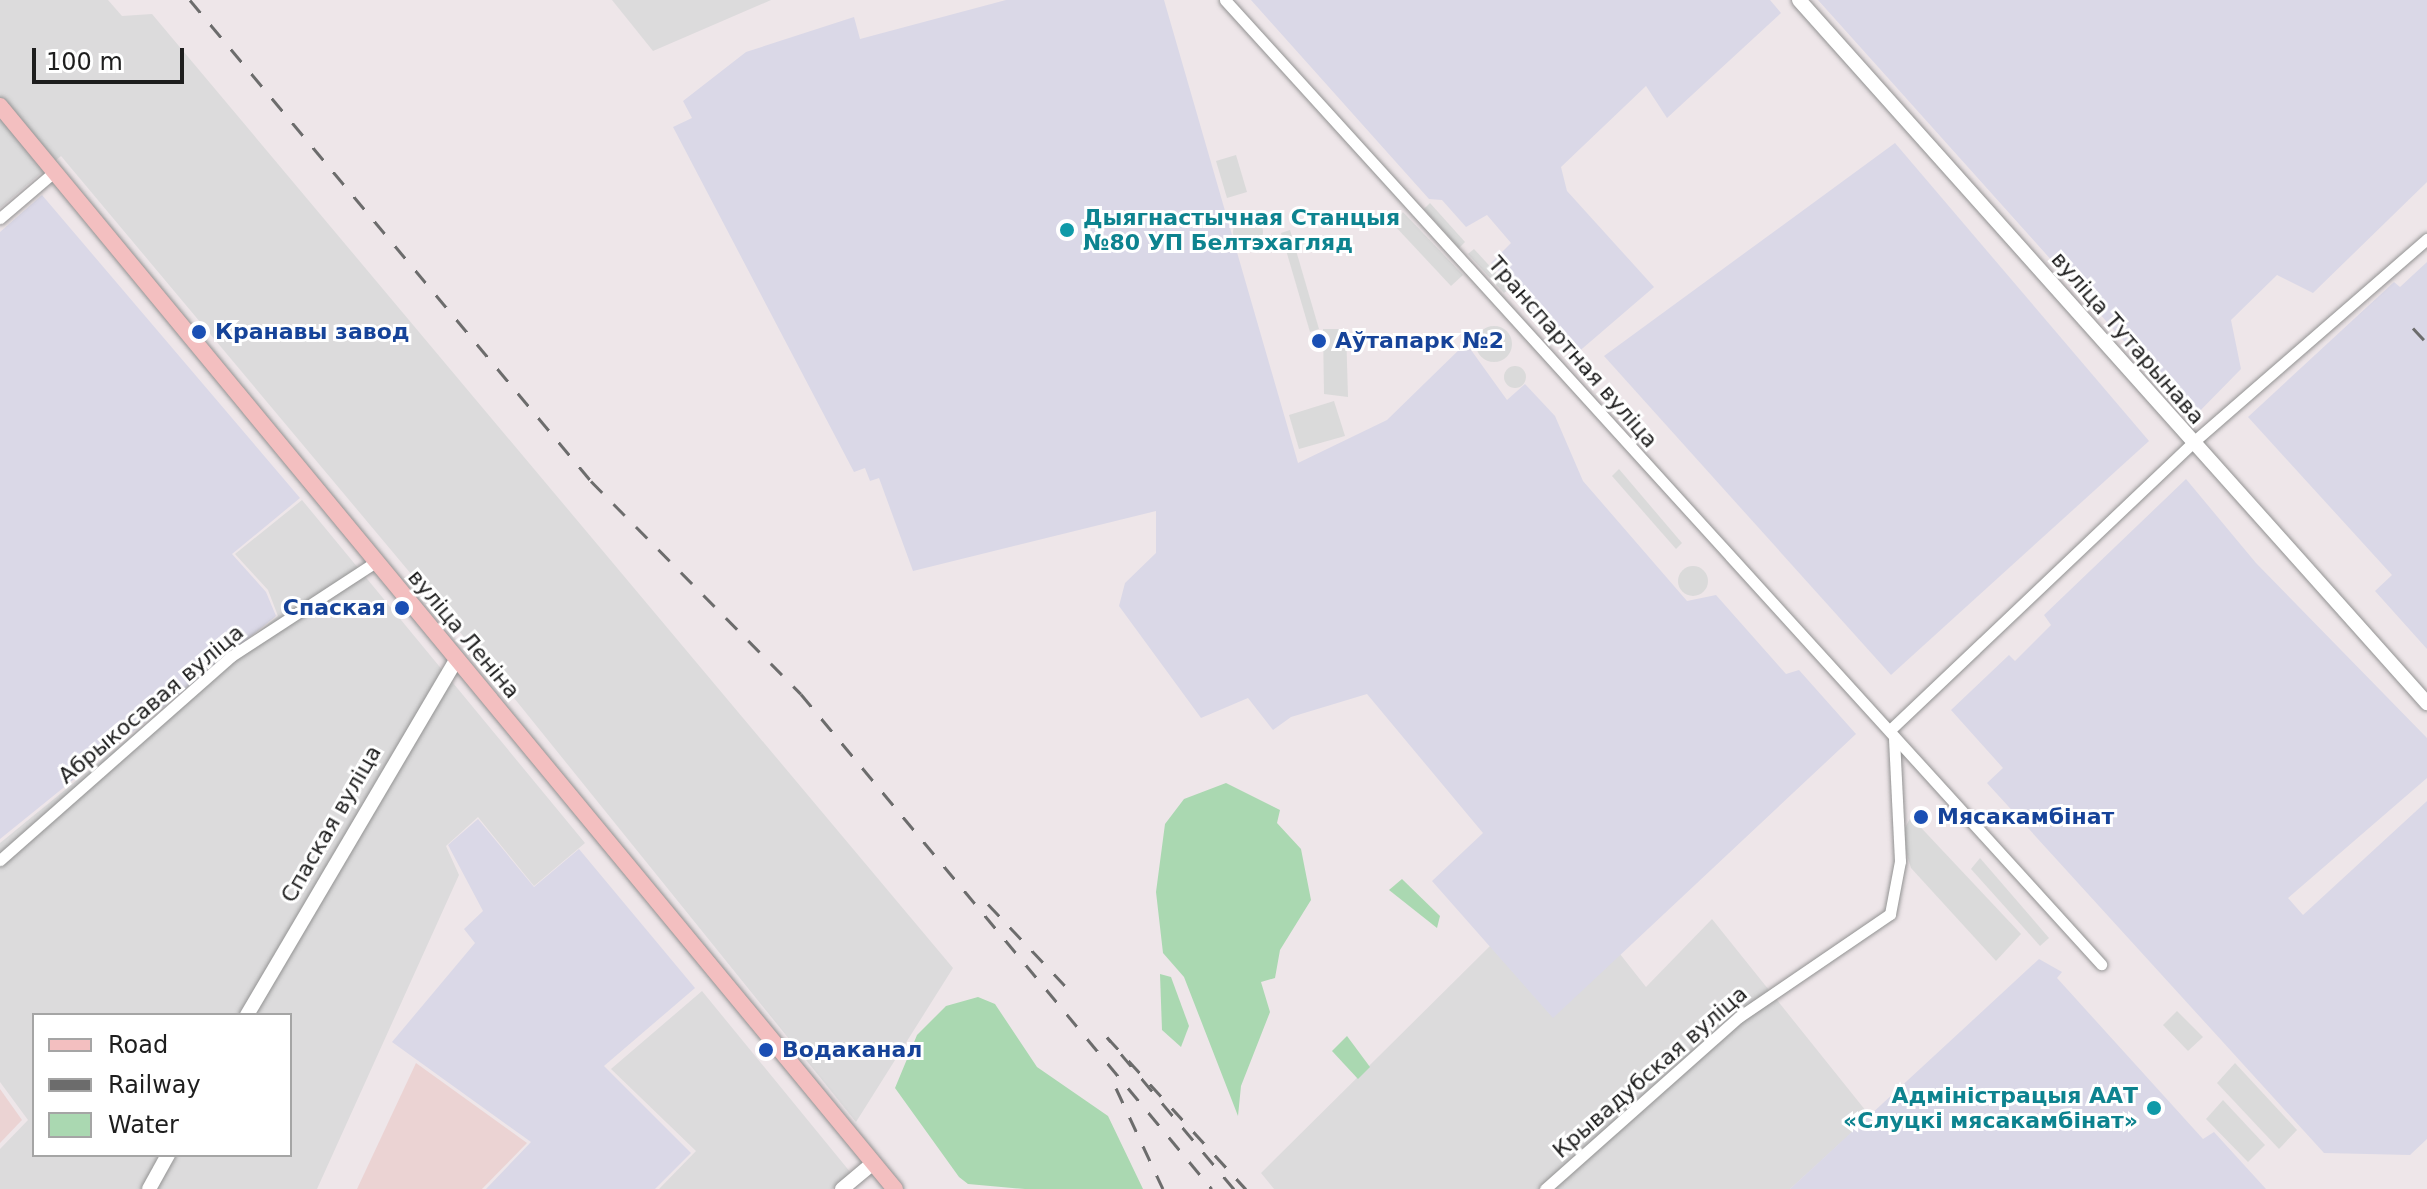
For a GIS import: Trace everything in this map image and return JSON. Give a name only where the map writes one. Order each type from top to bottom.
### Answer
[{"type":"main road","name":"вуліца Леніна","points":[[0,106],[895,1189]]},
{"type":"street","name":"Транспартная вуліца","points":[[1225,0],[1891,729],[2101,964]]},
{"type":"street","name":"вуліца Тутарынава","points":[[1799,0],[2191,444],[2427,703]]},
{"type":"street","points":[[0,218],[54,172]]},
{"type":"street","points":[[1891,729],[2191,444],[2427,239]]},
{"type":"street","name":"Абрыкосавая вуліца","points":[[0,860],[230,657],[376,562]]},
{"type":"street","name":"Спаская вуліца","points":[[248,1013],[457,659]]},
{"type":"street","name":"Крывадубская вуліца","points":[[1545,1189],[1739,1017],[1866,936],[1896,903],[1900,770],[1891,729]]},
{"type":"street","points":[[149,1189],[167,1157]]},
{"type":"street","points":[[842,1189],[873,1163]]},
{"type":"shaded area","points":[[0,0],[108,0],[122,16],[152,14],[953,968],[856,1122],[489,667],[61,156],[0,208]]},
{"type":"shaded area","points":[[612,0],[771,0],[653,51]]},
{"type":"shaded area","points":[[1006,0],[1164,0],[1298,463],[1387,420],[1466,343],[1507,400],[1525,384],[1555,416],[1583,481],[1687,601],[1716,595],[1786,674],[1799,670],[1856,734],[1553,1018],[1432,881],[1483,833],[1367,694],[1291,717],[1273,730],[1248,698],[1201,718],[1119,606],[1125,583],[1156,553],[1156,511],[913,571],[879,478],[870,481],[865,468],[854,472],[673,127],[692,118],[683,101],[746,52],[854,17],[860,39]]},
{"type":"shaded area","points":[[1251,0],[1770,0],[1781,13],[1667,118],[1646,86],[1561,167],[1567,191],[1654,287],[1576,354],[1491,263],[1511,243],[1487,215],[1466,227],[1442,200],[1429,199]]},
{"type":"shaded area","points":[[1818,0],[2427,0],[2427,182],[2313,293],[2277,275],[2231,320],[2241,369],[2193,418]]},
{"type":"shaded area","points":[[1895,143],[2149,441],[1891,675],[1604,356]]},
{"type":"shaded area","points":[[1236,155],[1247,192],[1227,198],[1216,161]]},
{"type":"shaded area","points":[[42,195],[300,498],[232,554],[266,592],[276,616],[0,839],[0,232]]},
{"type":"shaded area","points":[[1430,203],[1465,242],[1459,248],[1424,209]]},
{"type":"shaded area","points":[[1403,212],[1463,275],[1451,286],[1394,225]]},
{"type":"shaded area","points":[[1248,217],[1259,221],[1263,232],[1259,243],[1248,247],[1237,243],[1233,232],[1237,221]]},
{"type":"shaded area","points":[[1290,230],[1319,329],[1310,332],[1281,233]]},
{"type":"shaded area","points":[[1474,249],[1510,288],[1504,293],[1468,254]]},
{"type":"shaded area","points":[[2427,262],[2427,649],[2375,591],[2392,575],[2248,417],[2394,282],[2400,287]]},
{"type":"shaded area","points":[[1494,326],[1506,332],[1512,344],[1506,356],[1494,362],[1482,356],[1476,344],[1482,332]]},
{"type":"shaded area","points":[[1323,329],[1346,329],[1348,397],[1324,394]]},
{"type":"shaded area","points":[[1515,366],[1523,369],[1526,377],[1523,385],[1515,388],[1507,385],[1504,377],[1507,369]]},
{"type":"shaded area","points":[[1334,401],[1345,436],[1299,449],[1289,415]]},
{"type":"shaded area","points":[[1619,469],[1682,543],[1676,549],[1612,476]]},
{"type":"shaded area","points":[[2186,479],[2256,563],[2427,738],[2427,778],[2288,898],[2303,915],[2427,801],[2427,1139],[2410,1155],[2324,1153],[1987,783],[2003,768],[1951,710],[2009,655],[2015,661],[2051,625],[2044,615]]},
{"type":"shaded area","points":[[302,500],[585,843],[534,886],[478,817],[446,846],[459,875],[317,1189],[0,1189],[0,1149],[28,1120],[0,1082],[0,843],[278,616],[268,590],[235,554]]},
{"type":"shaded area","points":[[1693,566],[1704,570],[1708,581],[1704,592],[1693,596],[1682,592],[1678,581],[1682,570]]},
{"type":"shaded area","points":[[1911,817],[2021,934],[1996,961],[1911,868],[1901,835]]},
{"type":"shaded area","points":[[478,819],[534,887],[579,849],[695,988],[604,1066],[691,1153],[655,1189],[486,1189],[531,1142],[392,1042],[475,943],[464,929],[483,911],[448,845]]},
{"type":"shaded area","points":[[1980,858],[2049,938],[2040,946],[1971,869]]},
{"type":"shaded area","points":[[1712,919],[1870,1116],[1790,1189],[1274,1189],[1261,1173],[1490,946],[1553,1017],[1620,954],[1646,987]]},
{"type":"shaded area","points":[[2039,959],[2062,972],[2057,978],[2203,1139],[2214,1132],[2266,1189],[1790,1189]]},
{"type":"shaded area","points":[[702,991],[851,1173],[832,1189],[659,1189],[696,1151],[611,1069]]},
{"type":"shaded area","points":[[2177,1011],[2203,1037],[2188,1051],[2163,1025]]},
{"type":"shaded area","points":[[416,1063],[527,1143],[482,1189],[357,1189]]},
{"type":"shaded area","points":[[2235,1063],[2297,1130],[2279,1149],[2217,1083]]},
{"type":"shaded area","points":[[0,1089],[22,1120],[0,1143]]},
{"type":"shaded area","points":[[2223,1100],[2265,1145],[2248,1162],[2206,1119]]},
{"type":"water","points":[[1226,783],[1280,810],[1277,823],[1301,849],[1311,900],[1280,950],[1275,978],[1261,982],[1270,1012],[1241,1086],[1238,1116],[1184,977],[1163,953],[1156,892],[1165,824],[1184,799]]},
{"type":"water","points":[[1402,879],[1440,916],[1437,928],[1389,890]]},
{"type":"water","points":[[1160,974],[1171,977],[1189,1026],[1181,1047],[1162,1030]]},
{"type":"water","points":[[978,997],[995,1004],[1037,1067],[1108,1116],[1143,1189],[1025,1189],[968,1184],[959,1177],[895,1088],[917,1035],[946,1006]]},
{"type":"water","points":[[1347,1036],[1370,1067],[1358,1079],[1332,1051]]},
{"type":"railway","points":[[190,0],[591,481],[801,694],[1212,1189]]},
{"type":"railway","points":[[2413,328],[2427,343]]},
{"type":"railway","points":[[988,904],[1070,991]]},
{"type":"railway","points":[[1234,1189],[1107,1037],[1246,1189]]},
{"type":"railway","points":[[1116,1088],[1163,1189]]},
{"type":"place","name":"Дыягнастычная Станцыя №80 УП Белтэхагляд","points":[[1067,230]]},
{"type":"place","name":"Кранавы завод","points":[[199,332]]},
{"type":"place","name":"Аўтапарк №2","points":[[1319,341]]},
{"type":"place","name":"Спаская","points":[[402,608]]},
{"type":"place","name":"Мясакамбінат","points":[[1921,817]]},
{"type":"place","name":"Водаканал","points":[[766,1050]]},
{"type":"place","name":"Адміністрацыя ААТ «Слуцкі мясакамбінат»","points":[[2154,1108]]}]
